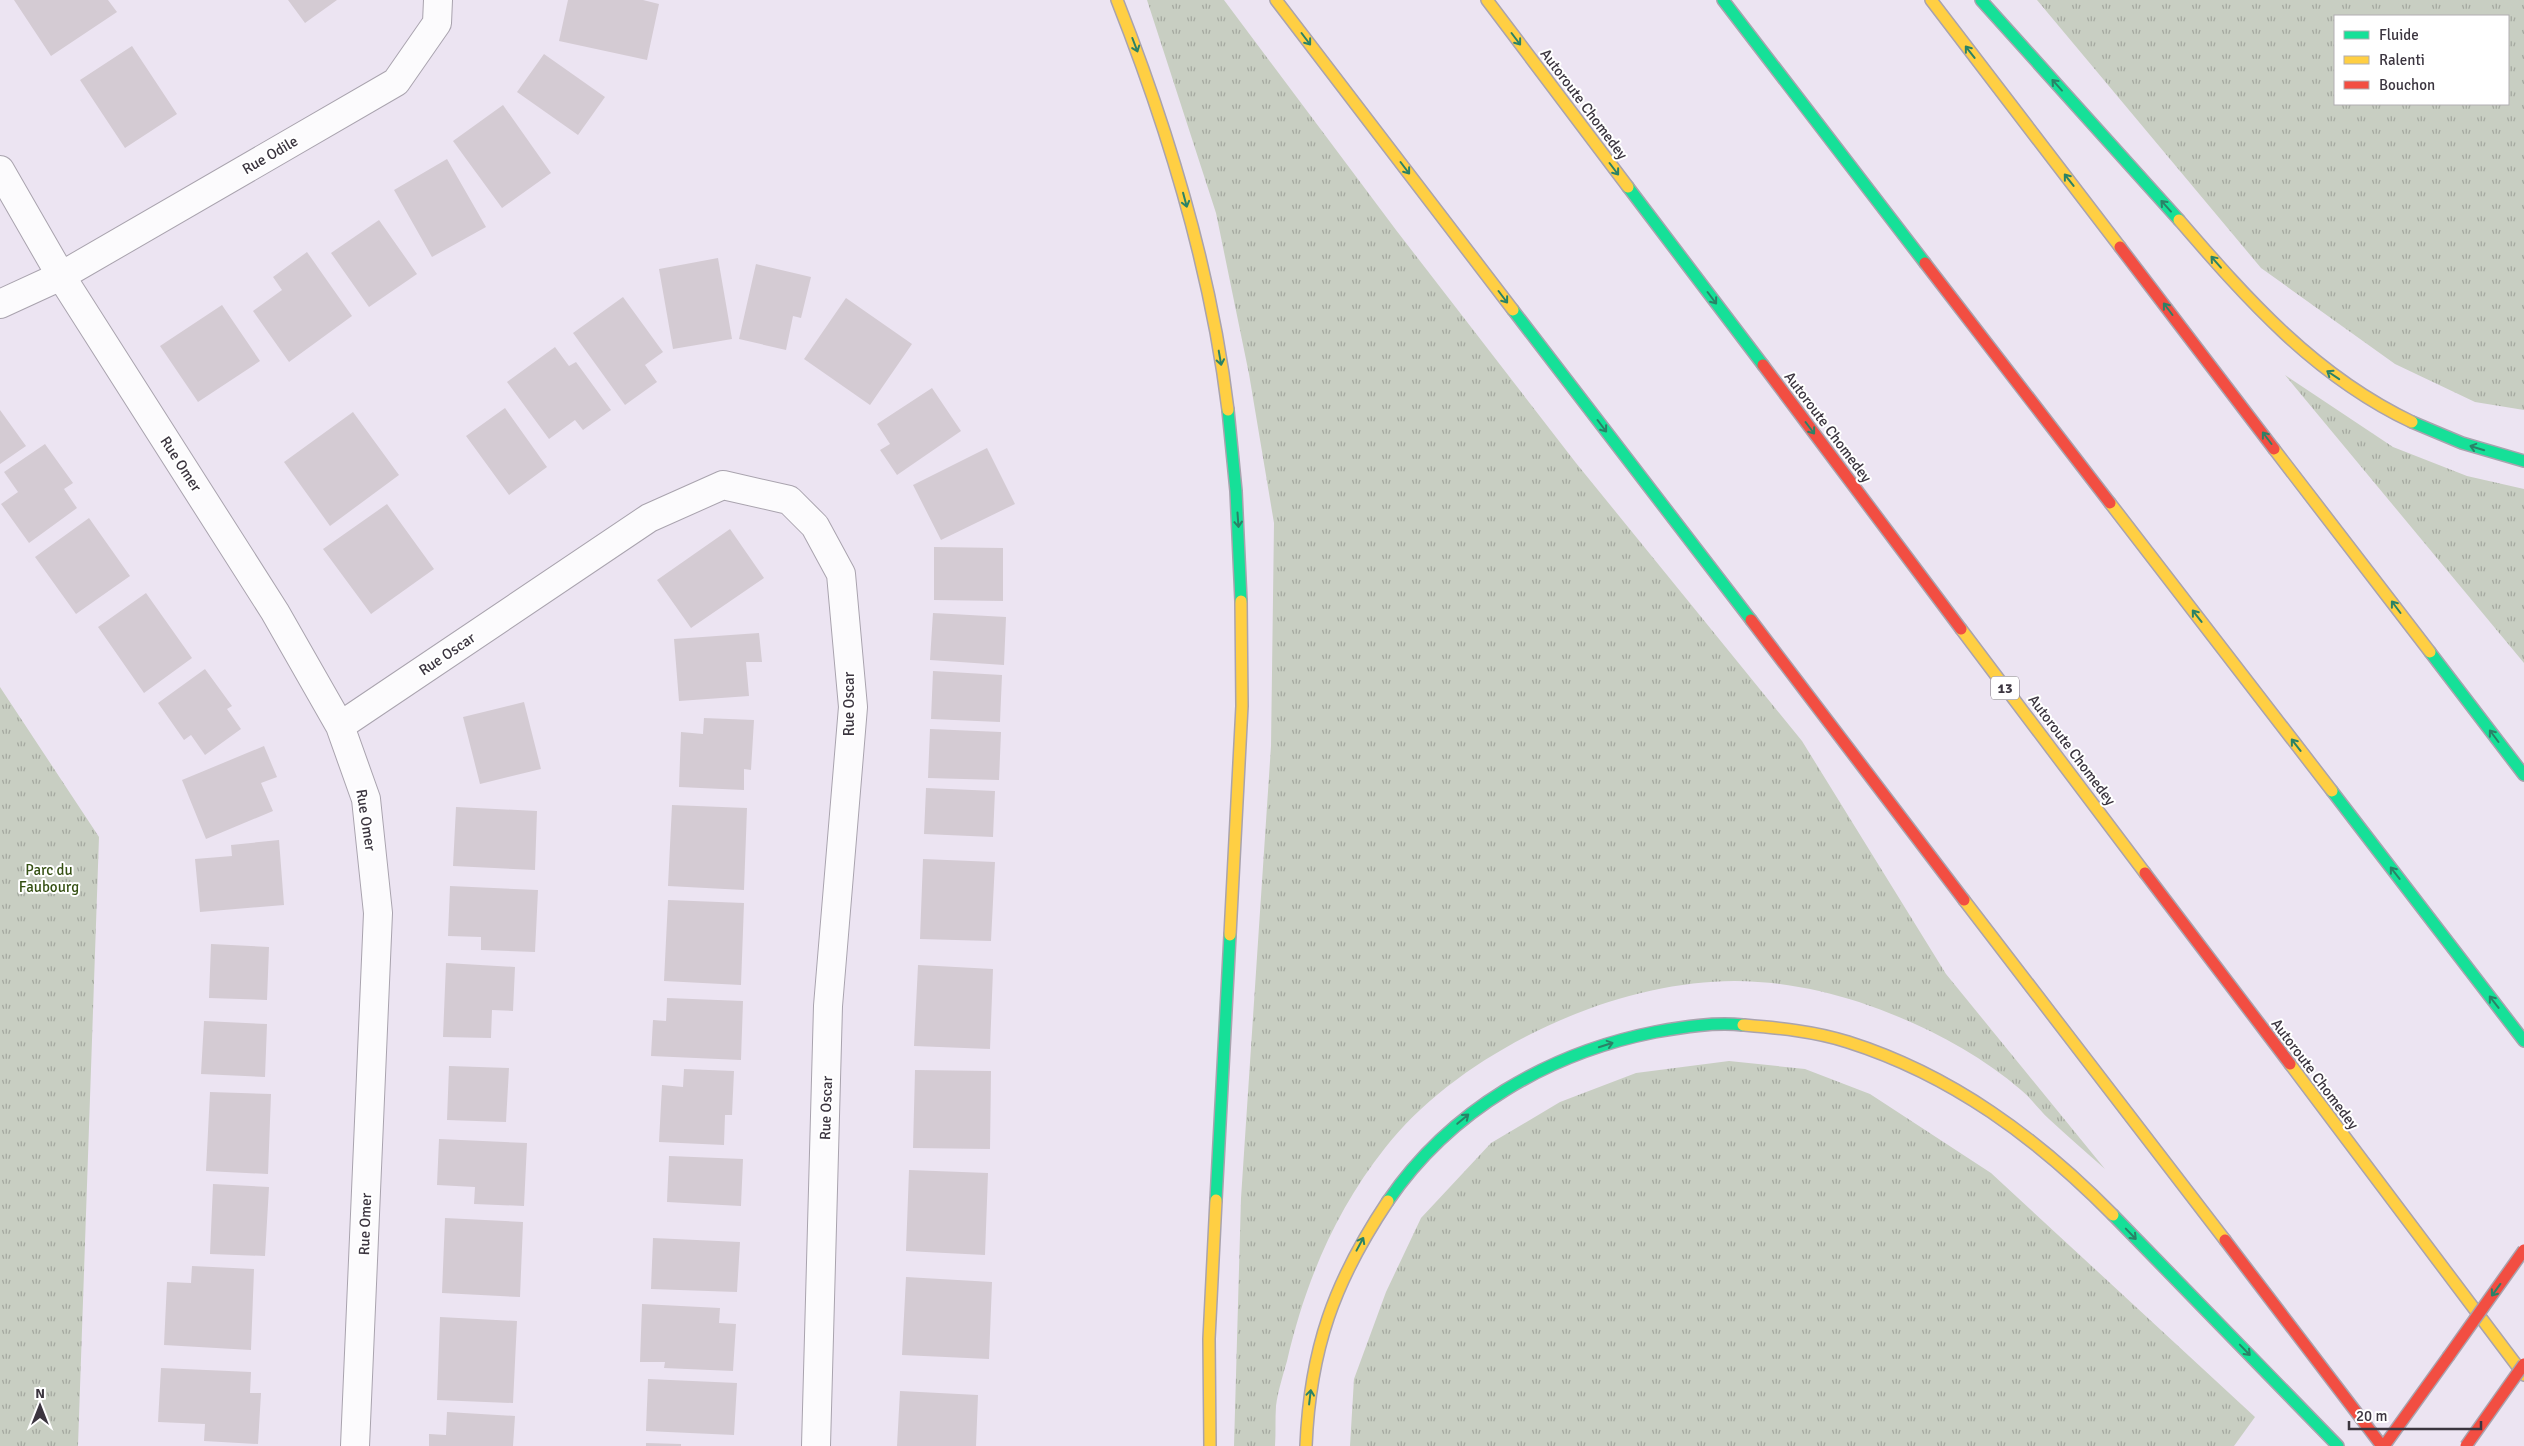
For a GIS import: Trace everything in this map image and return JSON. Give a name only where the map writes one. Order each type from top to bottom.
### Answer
[{"type":"main road","points":[[1117,0],[1164,127],[1192,225],[1221,362],[1238,519],[1242,706],[1209,1339],[1210,1446]]},
{"type":"main road","points":[[1276,0],[2383,1446],[2524,1250]]},
{"type":"main road","name":"Autoroute Chomedey","points":[[1487,0],[2524,1375]]},
{"type":"main road","points":[[1723,0],[2524,1041]]},
{"type":"main road","points":[[1931,0],[2524,774]]},
{"type":"main road","points":[[1981,0],[2250,300],[2293,344],[2322,368],[2394,413],[2470,446],[2524,461]]},
{"type":"main road","points":[[1306,1446],[1315,1365],[1323,1331],[1335,1297],[1367,1230],[1410,1170],[1490,1098],[1547,1066],[1580,1053],[1649,1032],[1714,1024],[1782,1026],[1817,1032],[1851,1042],[1917,1066],[1979,1102],[2040,1147],[2097,1199],[2338,1446]]},
{"type":"main road","points":[[2466,1446],[2524,1364]]},
{"type":"street","name":"Rue Odile","points":[[0,304],[61,276],[396,82],[437,23],[438,0]]},
{"type":"street","points":[[0,170],[61,276]]},
{"type":"street","name":"Rue Omer","points":[[61,276],[276,612],[340,726],[366,799],[378,913],[355,1446]]},
{"type":"street","name":"Rue Oscar","points":[[340,726],[650,518],[723,485],[789,500],[816,526],[841,574],[853,707],[828,1006],[816,1446]]},
{"type":"green space","points":[[1147,0],[1224,0],[1396,230],[1576,463],[1802,741],[1946,974],[2105,1169],[2049,1119],[2025,1093],[1985,1062],[1944,1038],[1902,1018],[1859,1002],[1822,992],[1784,985],[1758,982],[1708,982],[1657,990],[1605,1003],[1553,1023],[1504,1048],[1459,1078],[1418,1111],[1385,1148],[1351,1197],[1324,1249],[1313,1276],[1294,1332],[1278,1395],[1275,1446],[1234,1446],[1241,1198],[1271,746],[1274,523],[1249,374],[1216,213]]},
{"type":"green space","points":[[2037,0],[2524,0],[2524,410],[2475,402],[2395,364],[2261,268]]},
{"type":"green space","points":[[2285,375],[2393,447],[2467,476],[2524,489],[2524,663]]},
{"type":"green space","name":"Parc du Faubourg","points":[[0,687],[99,837],[78,1446],[0,1446]]},
{"type":"green space","points":[[1729,1061],[1805,1069],[1870,1094],[1991,1173],[2255,1417],[2234,1446],[1350,1446],[1354,1379],[1386,1292],[1421,1218],[1491,1143],[1560,1102],[1636,1073]]},
{"type":"building","points":[[14,0],[108,0],[117,12],[51,56]]},
{"type":"building","points":[[288,0],[337,0],[305,23]]},
{"type":"building","points":[[568,0],[643,0],[659,4],[647,60],[559,41]]},
{"type":"building","points":[[132,46],[177,114],[125,148],[80,80]]},
{"type":"building","points":[[544,54],[605,97],[578,135],[517,92]]},
{"type":"building","points":[[503,105],[551,173],[502,208],[453,141]]},
{"type":"building","points":[[447,159],[486,227],[432,257],[394,190]]},
{"type":"building","points":[[379,220],[417,274],[369,307],[331,253]]},
{"type":"building","points":[[307,252],[352,316],[289,362],[253,311],[282,290],[273,277]]},
{"type":"building","points":[[718,258],[732,339],[673,349],[659,269]]},
{"type":"building","points":[[756,264],[811,277],[801,318],[793,316],[786,350],[739,339]]},
{"type":"building","points":[[623,297],[663,352],[645,365],[657,382],[625,405],[573,333]]},
{"type":"building","points":[[846,298],[912,344],[870,405],[804,359]]},
{"type":"building","points":[[222,305],[260,361],[198,402],[160,346]]},
{"type":"building","points":[[555,347],[569,366],[576,362],[611,410],[583,430],[575,420],[549,439],[507,382]]},
{"type":"building","points":[[932,388],[961,431],[897,475],[880,450],[890,444],[877,424]]},
{"type":"building","points":[[505,408],[547,467],[509,495],[466,436]]},
{"type":"building","points":[[0,410],[26,446],[0,464]]},
{"type":"building","points":[[353,412],[399,475],[330,526],[284,462]]},
{"type":"building","points":[[45,444],[73,483],[64,489],[77,508],[29,543],[1,504],[18,492],[4,472]]},
{"type":"building","points":[[987,448],[1015,504],[941,540],[913,485]]},
{"type":"building","points":[[387,504],[434,569],[371,614],[323,549]]},
{"type":"building","points":[[89,518],[130,576],[76,614],[35,557]]},
{"type":"building","points":[[730,529],[764,578],[691,628],[657,580]]},
{"type":"building","points":[[934,547],[1003,548],[1003,601],[934,600]]},
{"type":"building","points":[[146,593],[192,658],[144,693],[98,627]]},
{"type":"building","points":[[933,613],[1006,617],[1004,665],[930,660]]},
{"type":"building","points":[[759,633],[762,662],[746,662],[749,696],[679,701],[674,639]]},
{"type":"building","points":[[205,669],[232,706],[227,709],[241,729],[205,755],[191,735],[184,740],[158,703]]},
{"type":"building","points":[[933,671],[1002,675],[1000,722],[931,719]]},
{"type":"building","points":[[524,702],[541,769],[480,784],[463,717]]},
{"type":"building","points":[[704,718],[754,720],[751,770],[744,769],[744,790],[679,787],[681,732],[703,734]]},
{"type":"building","points":[[930,729],[1001,732],[999,780],[928,778]]},
{"type":"building","points":[[264,746],[277,777],[261,783],[273,811],[206,839],[182,780]]},
{"type":"building","points":[[926,788],[995,791],[993,837],[924,834]]},
{"type":"building","points":[[672,805],[747,808],[744,890],[668,886]]},
{"type":"building","points":[[456,807],[537,811],[535,870],[453,866]]},
{"type":"building","points":[[279,840],[284,905],[200,912],[195,859],[232,856],[231,845]]},
{"type":"building","points":[[923,859],[995,862],[991,941],[920,939]]},
{"type":"building","points":[[450,886],[538,890],[535,952],[481,950],[481,937],[448,936]]},
{"type":"building","points":[[668,900],[744,903],[741,985],[664,981]]},
{"type":"building","points":[[211,944],[269,947],[267,1000],[209,998]]},
{"type":"building","points":[[446,963],[515,967],[513,1011],[492,1010],[491,1038],[443,1037]]},
{"type":"building","points":[[918,965],[993,969],[990,1049],[914,1046]]},
{"type":"building","points":[[667,998],[743,1001],[741,1060],[651,1056],[653,1020],[666,1021]]},
{"type":"building","points":[[204,1021],[267,1024],[265,1077],[201,1074]]},
{"type":"building","points":[[449,1066],[509,1068],[506,1122],[447,1120]]},
{"type":"building","points":[[684,1069],[734,1071],[732,1115],[725,1115],[724,1145],[659,1142],[662,1085],[683,1087]]},
{"type":"building","points":[[915,1070],[991,1071],[990,1149],[913,1148]]},
{"type":"building","points":[[210,1092],[271,1094],[268,1174],[206,1171]]},
{"type":"building","points":[[439,1139],[527,1143],[524,1206],[474,1204],[475,1187],[437,1185]]},
{"type":"building","points":[[669,1156],[743,1159],[741,1206],[667,1202]]},
{"type":"building","points":[[909,1170],[988,1173],[985,1255],[906,1251]]},
{"type":"building","points":[[213,1184],[269,1187],[265,1256],[210,1254]]},
{"type":"building","points":[[445,1218],[523,1222],[520,1297],[442,1293]]},
{"type":"building","points":[[653,1238],[740,1242],[737,1292],[651,1289]]},
{"type":"building","points":[[192,1266],[254,1269],[251,1350],[164,1345],[167,1282],[191,1283]]},
{"type":"building","points":[[906,1277],[992,1282],[989,1359],[902,1355]]},
{"type":"building","points":[[642,1304],[720,1308],[719,1323],[736,1324],[733,1371],[664,1368],[665,1362],[640,1362]]},
{"type":"building","points":[[440,1317],[517,1321],[513,1403],[437,1400]]},
{"type":"building","points":[[161,1368],[251,1372],[250,1393],[261,1393],[258,1444],[204,1441],[205,1424],[158,1422]]},
{"type":"building","points":[[648,1379],[737,1383],[734,1435],[646,1431]]},
{"type":"building","points":[[900,1391],[978,1395],[976,1446],[897,1446]]},
{"type":"building","points":[[447,1412],[515,1416],[513,1446],[429,1446],[429,1434],[446,1435]]},
{"type":"building","points":[[646,1443],[681,1444],[681,1446],[646,1446]]},
{"type":"traffic: fast","points":[[1723,0],[1925,263]]},
{"type":"traffic: fast","points":[[1981,0],[2179,220]]},
{"type":"traffic: fast","points":[[1628,187],[1763,365]]},
{"type":"traffic: fast","points":[[1513,310],[1751,620]]},
{"type":"traffic: fast","points":[[1228,410],[1236,491],[1241,601]]},
{"type":"traffic: fast","points":[[2412,422],[2462,443],[2524,461]]},
{"type":"traffic: fast","points":[[2430,652],[2524,775]]},
{"type":"traffic: fast","points":[[2332,791],[2524,1041]]},
{"type":"traffic: fast","points":[[1216,1200],[1230,935]]},
{"type":"traffic: fast","points":[[1388,1201],[1413,1168],[1441,1139],[1472,1113],[1505,1090],[1540,1071],[1577,1054],[1655,1032],[1710,1025],[1743,1025]]},
{"type":"traffic: fast","points":[[2113,1215],[2338,1446]]},
{"type":"traffic: slow","points":[[1117,0],[1154,100],[1186,202],[1211,305],[1228,410]]},
{"type":"traffic: slow","points":[[1276,0],[1513,310]]},
{"type":"traffic: slow","points":[[1487,0],[1628,187]]},
{"type":"traffic: slow","points":[[1931,0],[2120,247]]},
{"type":"traffic: slow","points":[[2179,220],[2257,307],[2285,334],[2344,382],[2412,422]]},
{"type":"traffic: slow","points":[[2274,449],[2430,652]]},
{"type":"traffic: slow","points":[[2110,503],[2332,791]]},
{"type":"traffic: slow","points":[[1230,935],[1242,706],[1241,601]]},
{"type":"traffic: slow","points":[[1961,629],[2145,873]]},
{"type":"traffic: slow","points":[[1964,900],[2225,1240]]},
{"type":"traffic: slow","points":[[1743,1025],[1796,1030],[1835,1038],[1886,1056],[1923,1072],[1958,1091],[2023,1135],[2054,1160],[2113,1215]]},
{"type":"traffic: slow","points":[[2290,1064],[2524,1375]]},
{"type":"traffic: slow","points":[[1210,1446],[1209,1339],[1216,1200]]},
{"type":"traffic: slow","points":[[1306,1446],[1308,1411],[1313,1378],[1319,1347],[1328,1318],[1353,1260],[1388,1201]]},
{"type":"traffic: jam","points":[[2120,247],[2274,449]]},
{"type":"traffic: jam","points":[[1925,263],[2110,503]]},
{"type":"traffic: jam","points":[[1763,365],[1961,629]]},
{"type":"traffic: jam","points":[[1751,620],[1964,900]]},
{"type":"traffic: jam","points":[[2145,873],[2290,1064]]},
{"type":"traffic: jam","points":[[2225,1240],[2382,1446]]},
{"type":"traffic: jam","points":[[2448,1357],[2524,1250]]},
{"type":"traffic: jam","points":[[2384,1446],[2448,1357]]},
{"type":"traffic: jam","points":[[2466,1446],[2524,1364]]}]
